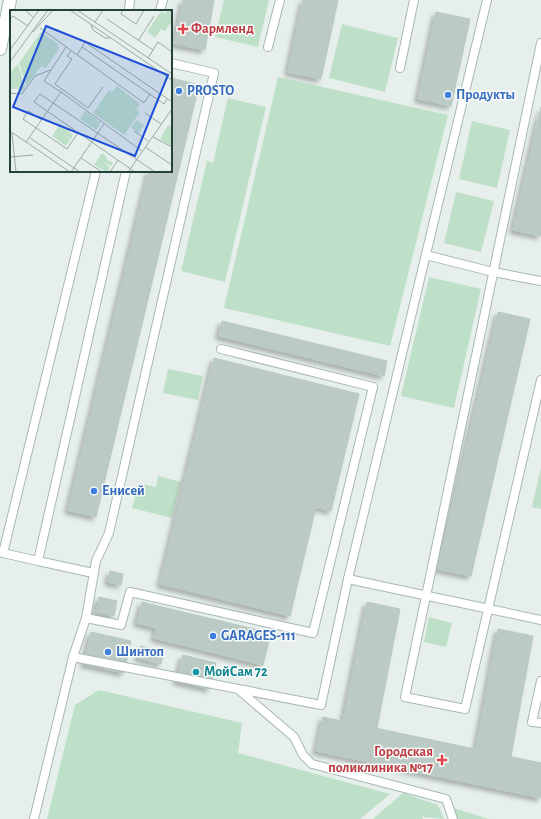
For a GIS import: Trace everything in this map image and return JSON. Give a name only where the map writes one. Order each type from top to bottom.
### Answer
[{"type":"main road","points":[[0,49],[10,0]]},
{"type":"lane","points":[[129,10],[130,0]]},
{"type":"lane","points":[[160,10],[163,0]]},
{"type":"lane","points":[[268,47],[280,0]]},
{"type":"lane","points":[[400,68],[414,0]]},
{"type":"lane","points":[[73,657],[321,705],[348,579],[487,0]]},
{"type":"lane","points":[[541,43],[405,697],[465,709],[541,384]]},
{"type":"lane","points":[[34,819],[73,657],[86,618],[96,560],[109,533],[214,74],[172,63]]},
{"type":"lane","points":[[93,573],[3,553],[96,172]]},
{"type":"lane","points":[[38,561],[126,172]]},
{"type":"lane","points":[[426,255],[493,272],[541,281]]},
{"type":"lane","points":[[86,618],[121,625],[130,592],[313,633],[373,387],[221,349]]},
{"type":"lane","points":[[348,579],[541,620]]},
{"type":"lane","points":[[541,681],[532,722],[541,723]]},
{"type":"lane","points":[[238,689],[294,737],[303,755],[312,764],[446,799],[453,819]]},
{"type":"green space","points":[[224,0],[269,0],[258,47],[215,37]]},
{"type":"green space","points":[[342,24],[398,38],[385,92],[329,78]]},
{"type":"green space","points":[[278,77],[448,115],[390,346],[224,308]]},
{"type":"green space","points":[[228,98],[266,107],[225,282],[181,271],[207,161],[213,163]]},
{"type":"green space","points":[[472,121],[510,130],[497,188],[459,179]]},
{"type":"green space","points":[[456,192],[494,201],[481,252],[444,243]]},
{"type":"green space","points":[[429,277],[481,289],[454,408],[401,396]]},
{"type":"green space","points":[[168,369],[203,376],[198,400],[163,393]]},
{"type":"green space","points":[[541,467],[541,509],[532,507]]},
{"type":"green space","points":[[158,476],[181,482],[172,518],[132,508],[139,483],[156,487]]},
{"type":"green space","points":[[429,617],[452,623],[446,647],[424,642]]},
{"type":"green space","points":[[99,690],[242,723],[238,753],[390,794],[360,819],[47,819],[75,705]]},
{"type":"green space","points":[[403,793],[438,805],[444,819],[422,817],[423,819],[373,819]]},
{"type":"green space","points":[[453,808],[489,819],[458,819]]},
{"type":"building","points":[[183,0],[214,0],[205,50],[174,44]]},
{"type":"building","points":[[303,0],[338,0],[321,79],[288,72]]},
{"type":"building","points":[[436,12],[470,19],[451,106],[418,99]]},
{"type":"building","points":[[172,78],[199,85],[96,517],[68,510],[149,172],[172,172]]},
{"type":"building","points":[[541,107],[541,236],[513,230]]},
{"type":"building","points":[[498,312],[530,319],[471,576],[438,569]]},
{"type":"building","points":[[222,321],[387,361],[384,376],[219,336]]},
{"type":"building","points":[[214,358],[359,394],[331,511],[316,507],[290,616],[160,584]]},
{"type":"building","points":[[110,571],[123,574],[121,585],[108,582]]},
{"type":"building","points":[[99,597],[117,601],[114,616],[96,612]]},
{"type":"building","points":[[142,602],[162,607],[157,628],[137,623]]},
{"type":"building","points":[[367,602],[400,609],[377,728],[343,721]]},
{"type":"building","name":"GARAGES-111","points":[[162,607],[271,633],[263,665],[154,638]]},
{"type":"building","points":[[498,629],[533,636],[511,756],[476,749]]},
{"type":"building","name":"Шинтоп","points":[[91,632],[131,641],[124,673],[84,664]]},
{"type":"building","points":[[141,646],[164,652],[161,664],[138,658]]},
{"type":"building","name":"МойСам 72","points":[[183,655],[216,663],[210,689],[176,681]]},
{"type":"building","name":"Городская поликлиника №17","points":[[323,717],[541,763],[541,798],[316,751]]},
{"type":"place","name":"Фармленд","points":[[183,29]]},
{"type":"place","name":"PROSTO","points":[[179,91]]},
{"type":"place","name":"Продукты","points":[[448,95]]},
{"type":"place","name":"Енисей","points":[[94,491]]},
{"type":"place","name":"GARAGES-111","points":[[213,636]]},
{"type":"place","name":"Шинтоп","points":[[108,652]]},
{"type":"place","name":"МойСам 72","points":[[196,672]]},
{"type":"place","name":"Городская поликлиника №17","points":[[442,760]]}]
